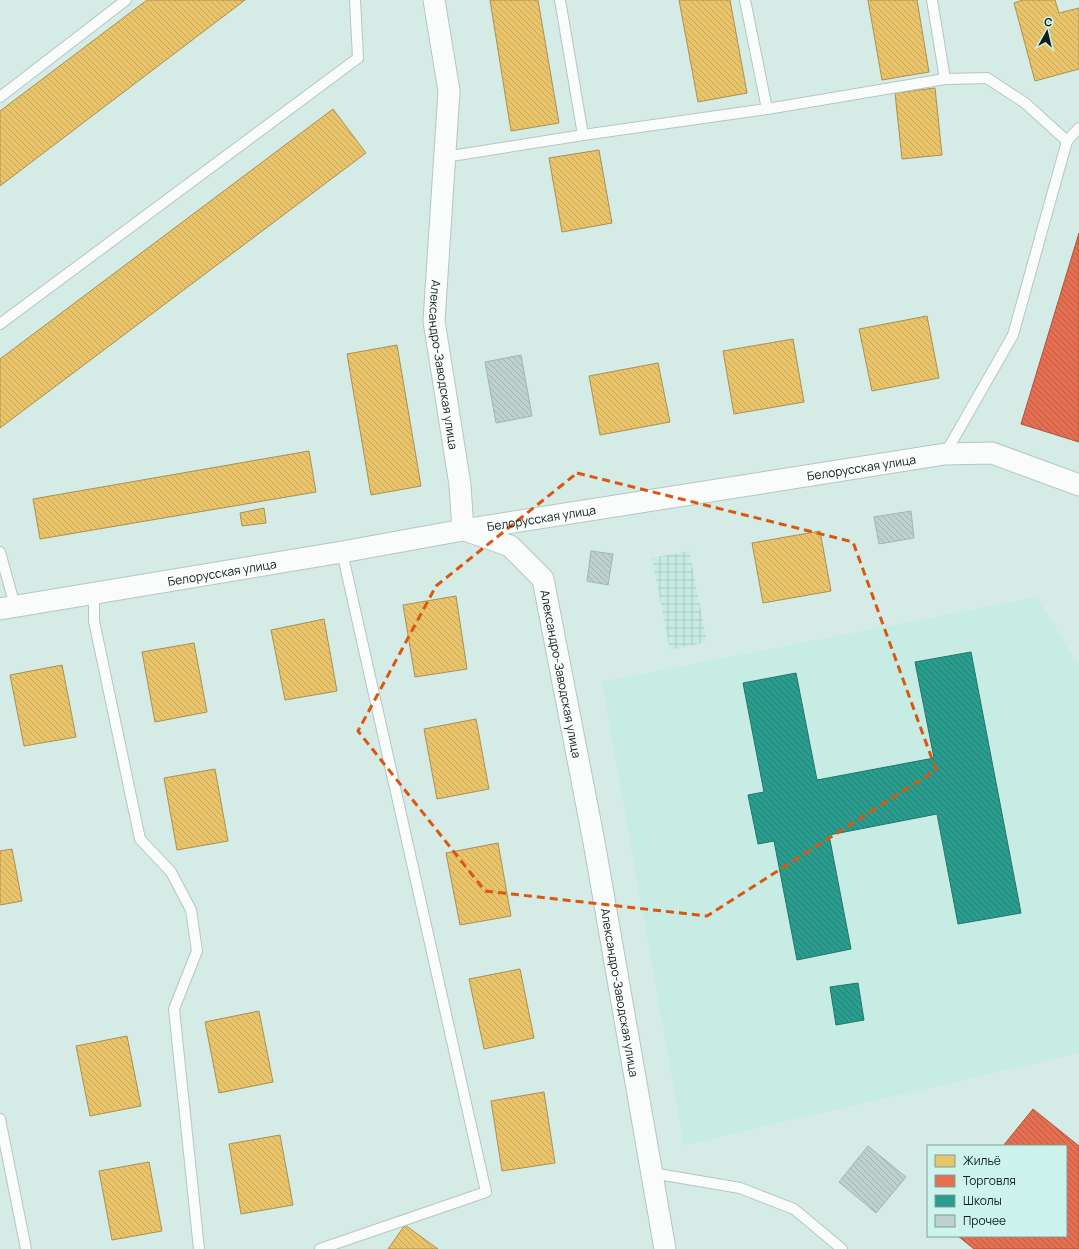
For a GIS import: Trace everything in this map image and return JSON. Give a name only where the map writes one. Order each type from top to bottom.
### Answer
[{"type":"street","name":"Александро-Заводская улица","points":[[434,0],[449,91],[434,321],[460,485],[463,530],[510,546],[543,579],[592,835],[666,1248]]},
{"type":"street","name":"Белорусская улица","points":[[8,607],[94,594],[463,530],[945,454],[992,453],[1079,485]]},
{"type":"lane","points":[[0,96],[126,0]]},
{"type":"lane","points":[[0,324],[358,58],[355,0]]},
{"type":"lane","points":[[560,0],[583,135]]},
{"type":"lane","points":[[745,0],[767,109]]},
{"type":"lane","points":[[932,0],[945,79]]},
{"type":"lane","points":[[445,157],[583,135],[767,109],[945,79],[987,78],[1024,103],[1067,141]]},
{"type":"lane","points":[[945,454],[1013,335],[1067,141],[1079,128]]},
{"type":"lane","points":[[0,552],[8,607]]},
{"type":"lane","points":[[320,1249],[486,1192],[342,552]]},
{"type":"lane","points":[[94,594],[94,621],[140,838],[171,872],[191,910],[197,951],[174,1009],[199,1249]]},
{"type":"lane","points":[[0,1119],[26,1249]]},
{"type":"lane","points":[[652,1173],[740,1188],[794,1209],[842,1249]]},
{"type":"highlighted area","points":[[577,473],[853,542],[936,770],[707,916],[485,891],[358,731],[436,586]]},
{"type":"shaded area","points":[[689,551],[707,642],[670,650],[652,558]]},
{"type":"shaded area","points":[[1037,597],[1079,667],[1079,1053],[684,1145],[602,682]]},
{"type":"building: Жильё","points":[[147,0],[245,0],[0,186],[0,111]]},
{"type":"building: Жильё","points":[[490,0],[538,0],[559,123],[511,131]]},
{"type":"building: Жильё","points":[[679,0],[730,0],[747,93],[698,102]]},
{"type":"building: Жильё","points":[[868,0],[917,0],[929,72],[882,80]]},
{"type":"building: Жильё","points":[[1023,0],[1055,0],[1059,13],[1079,8],[1079,69],[1035,81],[1014,3]]},
{"type":"building: Жильё","points":[[935,88],[942,155],[902,159],[895,93]]},
{"type":"building: Жильё","points":[[333,109],[366,153],[0,428],[0,359]]},
{"type":"building: Жильё","points":[[599,150],[612,223],[562,232],[549,158]]},
{"type":"building: Жильё","points":[[927,316],[939,378],[872,391],[859,329]]},
{"type":"building: Жильё","points":[[793,339],[804,402],[734,414],[723,351]]},
{"type":"building: Жильё","points":[[397,345],[421,486],[371,495],[347,354]]},
{"type":"building: Жильё","points":[[658,363],[670,422],[600,435],[589,376]]},
{"type":"building: Жильё","points":[[309,451],[316,492],[40,539],[33,499]]},
{"type":"building: Жильё","points":[[264,508],[266,523],[242,526],[240,513]]},
{"type":"building: Жильё","points":[[820,531],[831,591],[763,603],[752,543]]},
{"type":"building: Жильё","points":[[456,596],[467,669],[415,677],[403,605]]},
{"type":"building: Жильё","points":[[324,619],[337,691],[285,700],[271,630]]},
{"type":"building: Жильё","points":[[194,643],[207,712],[155,722],[142,652]]},
{"type":"building: Жильё","points":[[62,665],[76,737],[24,746],[10,675]]},
{"type":"building: Жильё","points":[[476,719],[489,789],[437,799],[424,729]]},
{"type":"building: Жильё","points":[[215,769],[228,841],[177,850],[164,778]]},
{"type":"building: Жильё","points":[[498,843],[511,916],[460,925],[446,853]]},
{"type":"building: Жильё","points":[[12,849],[22,901],[0,905],[0,851]]},
{"type":"building: Жильё","points":[[520,969],[534,1038],[484,1049],[469,979]]},
{"type":"building: Жильё","points":[[259,1011],[273,1082],[219,1093],[205,1022]]},
{"type":"building: Жильё","points":[[127,1036],[141,1106],[90,1116],[76,1046]]},
{"type":"building: Жильё","points":[[544,1092],[555,1163],[502,1171],[491,1101]]},
{"type":"building: Жильё","points":[[280,1135],[293,1205],[241,1214],[229,1144]]},
{"type":"building: Жильё","points":[[149,1162],[162,1231],[112,1240],[99,1171]]},
{"type":"building: Жильё","points":[[405,1225],[438,1249],[388,1249]]},
{"type":"building: Торговля","points":[[1079,233],[1079,442],[1021,424]]},
{"type":"building: Торговля","points":[[1033,1109],[1079,1146],[1079,1249],[974,1249],[959,1237],[1067,1237],[1067,1145],[1004,1145]]},
{"type":"building: Школы","points":[[971,652],[1021,913],[958,924],[937,814],[829,835],[851,949],[797,960],[774,841],[758,844],[748,795],[764,792],[743,683],[796,673],[817,780],[934,758],[915,662]]},
{"type":"building: Школы","points":[[858,983],[864,1020],[836,1025],[830,987]]},
{"type":"building: Прочее","points":[[521,355],[532,416],[496,423],[485,362]]},
{"type":"building: Прочее","points":[[911,511],[914,538],[879,544],[874,517]]},
{"type":"building: Прочее","points":[[591,551],[613,554],[608,585],[587,581]]},
{"type":"building: Прочее","points":[[868,1146],[906,1177],[876,1213],[839,1182]]}]
